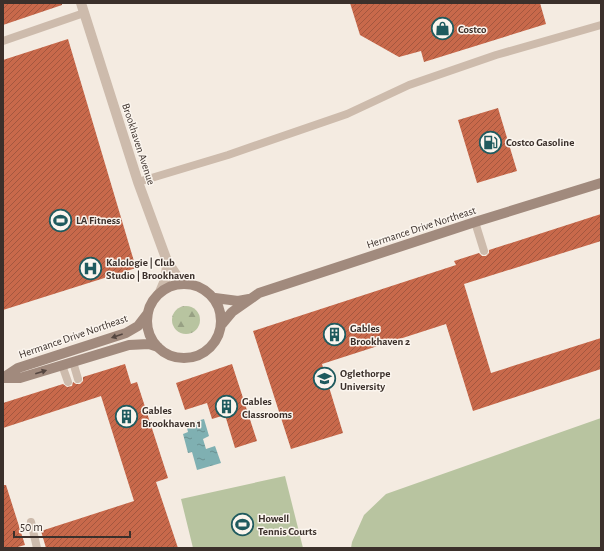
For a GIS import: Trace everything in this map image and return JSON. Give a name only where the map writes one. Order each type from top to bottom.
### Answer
[{"type":"street","name":"Brookhaven Avenue","points":[[83,8],[138,182],[168,261],[166,278],[160,292]]},
{"type":"street","name":"Hermance Drive Northeast","points":[[3,378],[20,378],[129,345],[149,344],[179,358],[202,354],[212,346],[218,336],[222,324],[232,312],[259,293],[474,222],[601,183]]},
{"type":"street","points":[[168,261],[177,276],[184,283]]},
{"type":"street","points":[[160,292],[171,285],[184,283]]},
{"type":"street","name":"Hermance Drive Northeast","points":[[184,283],[196,285],[207,291],[215,298],[238,301],[251,299]]},
{"type":"street","name":"Hermance Drive Northeast","points":[[3,378],[18,368],[126,333],[138,326],[148,313],[152,301],[160,292]]},
{"type":"street","points":[[215,298],[221,312],[222,324]]},
{"type":"street","points":[[148,313],[147,326],[151,337],[158,347]]},
{"type":"lane","points":[[3,40],[83,8]]},
{"type":"lane","points":[[138,182],[228,155],[347,114],[410,85],[496,55],[601,25]]},
{"type":"lane","points":[[474,222],[484,251]]},
{"type":"lane","points":[[73,362],[78,379]]},
{"type":"lane","points":[[62,365],[68,382]]},
{"type":"lane","points":[[31,522],[37,548]]},
{"type":"green space","points":[[186,306],[196,310],[200,320],[196,330],[186,334],[176,330],[172,320],[176,310]]},
{"type":"green space","points":[[601,418],[601,548],[351,548],[352,542],[364,515],[386,494]]},
{"type":"green space","name":"Howell Tennis Courts","points":[[285,476],[303,548],[193,548],[181,499]]},
{"type":"water","points":[[204,419],[209,436],[203,439],[206,449],[215,446],[221,463],[197,470],[192,452],[188,453],[183,434],[188,432],[186,424]]},
{"type":"building","points":[[3,3],[62,3],[62,5],[3,25]]},
{"type":"building","name":"Costco","points":[[350,3],[540,3],[546,24],[424,62],[421,51],[399,57],[360,35]]},
{"type":"building","points":[[68,39],[136,268],[3,310],[3,60]]},
{"type":"building","points":[[498,108],[517,171],[477,183],[458,120]]},
{"type":"building","name":"Gables Brookhaven 2","points":[[601,214],[601,241],[464,284],[491,373],[601,338],[601,369],[473,411],[446,324],[322,364],[343,433],[291,449],[253,331],[456,265],[454,261],[479,253],[482,256],[486,256],[489,253],[489,250]]},
{"type":"building","points":[[125,364],[131,384],[137,382],[168,478],[156,482],[178,548],[46,548],[41,531],[134,501],[101,396],[3,428],[3,403],[63,384],[67,387],[72,386],[73,382],[80,384],[83,381],[83,377]]},
{"type":"building","name":"Gables Classrooms","points":[[232,364],[257,441],[235,448],[225,415],[212,419],[207,403],[185,410],[176,383]]},
{"type":"building","points":[[3,485],[6,485],[25,545],[14,548],[3,548]]},
{"type":"place","name":"Costco","points":[[443,29]]},
{"type":"place","name":"Costco Gasoline","points":[[490,142]]},
{"type":"place","name":"LA Fitness","points":[[60,220]]},
{"type":"place","name":"Kalologie | Club Studio | Brookhaven","points":[[90,268]]},
{"type":"place","name":"Gables Brookhaven 2","points":[[334,334]]},
{"type":"place","name":"Oglethorpe University","points":[[324,379]]},
{"type":"place","name":"Gables Classrooms","points":[[227,407]]},
{"type":"place","name":"Gables Brookhaven 1","points":[[127,416]]},
{"type":"place","name":"Howell Tennis Courts","points":[[242,524]]}]
